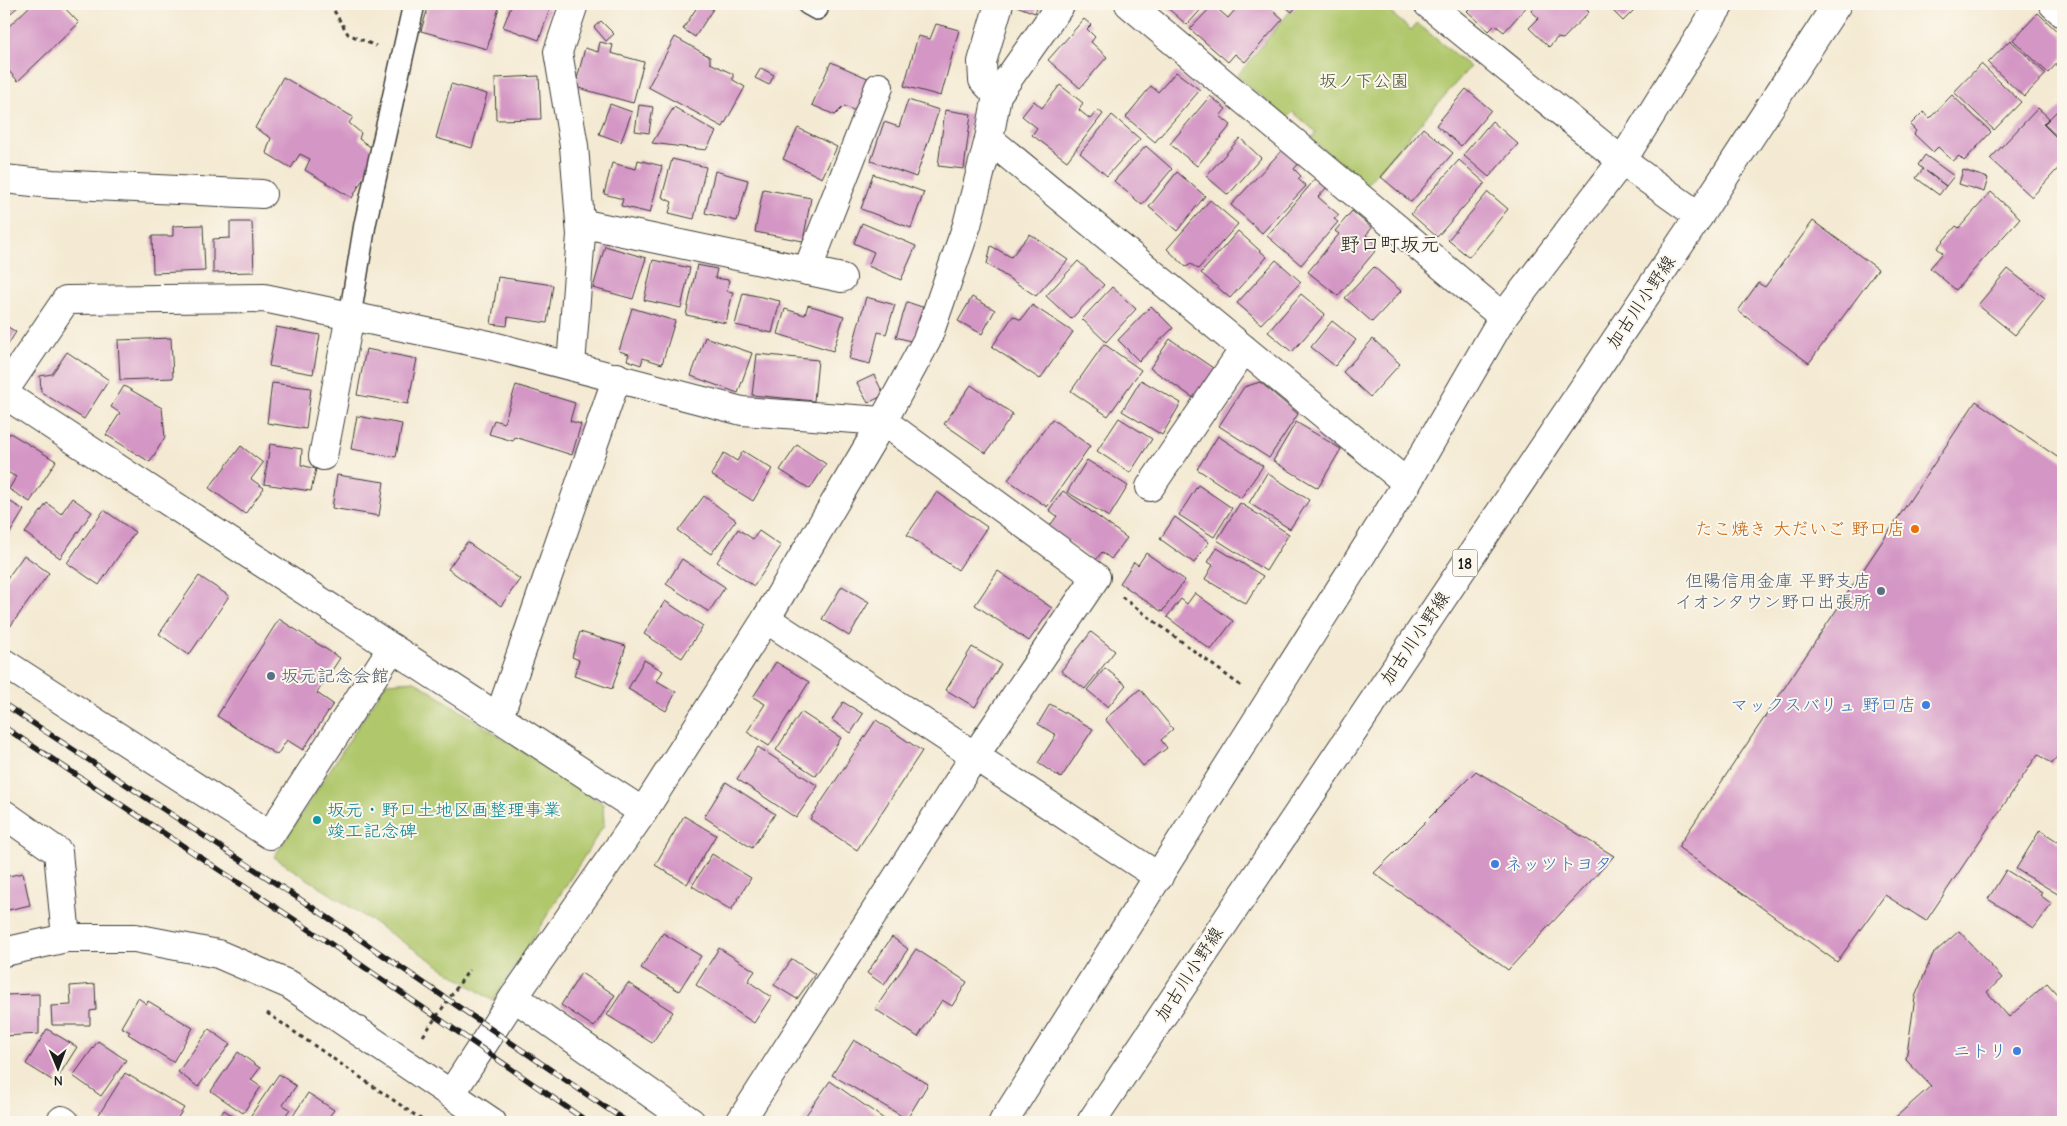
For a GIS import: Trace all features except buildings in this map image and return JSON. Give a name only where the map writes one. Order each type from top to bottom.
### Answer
[{"type":"street","points":[[571,365],[581,235],[574,146],[558,52],[574,4]]},
{"type":"street","points":[[997,95],[983,80],[982,62],[1000,4]]},
{"type":"street","points":[[451,1094],[514,997],[643,812],[766,619],[884,421],[927,340],[967,225],[989,139],[997,95],[1060,4]]},
{"type":"street","points":[[1128,4],[1503,317]]},
{"type":"street","points":[[1428,4],[1622,161],[1699,216]]},
{"type":"street","points":[[1003,1122],[1268,706],[1407,483],[1503,317],[1622,161],[1720,4]]},
{"type":"street","name":"加古川小野線","points":[[1091,1122],[1699,216],[1837,4]]},
{"type":"street","points":[[2053,4],[2063,13]]},
{"type":"street","points":[[807,271],[879,87]]},
{"type":"street","points":[[989,139],[1407,483]]},
{"type":"street","points":[[4,179],[52,184],[262,194]]},
{"type":"street","points":[[580,223],[842,278]]},
{"type":"street","points":[[643,812],[4,392],[66,300],[264,298],[489,345],[742,411],[884,421],[1096,577],[976,754],[740,1122]]},
{"type":"street","points":[[323,456],[350,316]]},
{"type":"street","points":[[1150,487],[1244,349]]},
{"type":"street","points":[[499,717],[617,377]]},
{"type":"street","points":[[766,619],[976,754],[1159,877]]},
{"type":"street","points":[[4,663],[270,835],[392,648]]},
{"type":"street","points":[[4,814],[58,852],[66,938]]},
{"type":"street","points":[[4,952],[66,938],[135,938],[218,954],[290,985],[492,1122]]},
{"type":"street","points":[[514,997],[691,1122]]},
{"type":"street","points":[[60,1122],[62,1120],[65,1122]]},
{"type":"lane","points":[[350,316],[365,224],[414,4]]},
{"type":"path","points":[[330,4],[348,34],[389,51],[403,51]]},
{"type":"path","points":[[1096,577],[1268,706]]},
{"type":"path","points":[[404,1063],[470,970]]},
{"type":"path","points":[[259,1008],[424,1122]]},
{"type":"green space","name":"坂ノ下公園","points":[[1296,4],[1389,4],[1385,8],[1411,30],[1417,23],[1470,67],[1366,185],[1311,139],[1316,132],[1293,112],[1287,118],[1237,76]]},
{"type":"green space","points":[[415,681],[603,804],[604,825],[493,1001],[274,857],[386,683]]},
{"type":"railway","points":[[4,704],[336,923],[627,1122]]},
{"type":"railway","points":[[4,727],[325,940],[588,1122]]},
{"type":"place","name":"たこ焼き 大だいご 野口店","points":[[1915,529]]},
{"type":"place","name":"但陽信用金庫 平野支店 イオンタウン野口出張所","points":[[1881,591]]},
{"type":"place","name":"坂元記念会館","points":[[271,676]]},
{"type":"place","name":"マックスバリュ 野口店","points":[[1926,705]]},
{"type":"place","name":"坂元・野口土地区画整理事業 竣工記念碑","points":[[317,820]]},
{"type":"place","name":"ネッツトヨタ","points":[[1495,864]]},
{"type":"place","name":"ニトリ","points":[[2017,1051]]},
{"type":"district","name":"野口町坂元","points":[[1390,244]]}]
